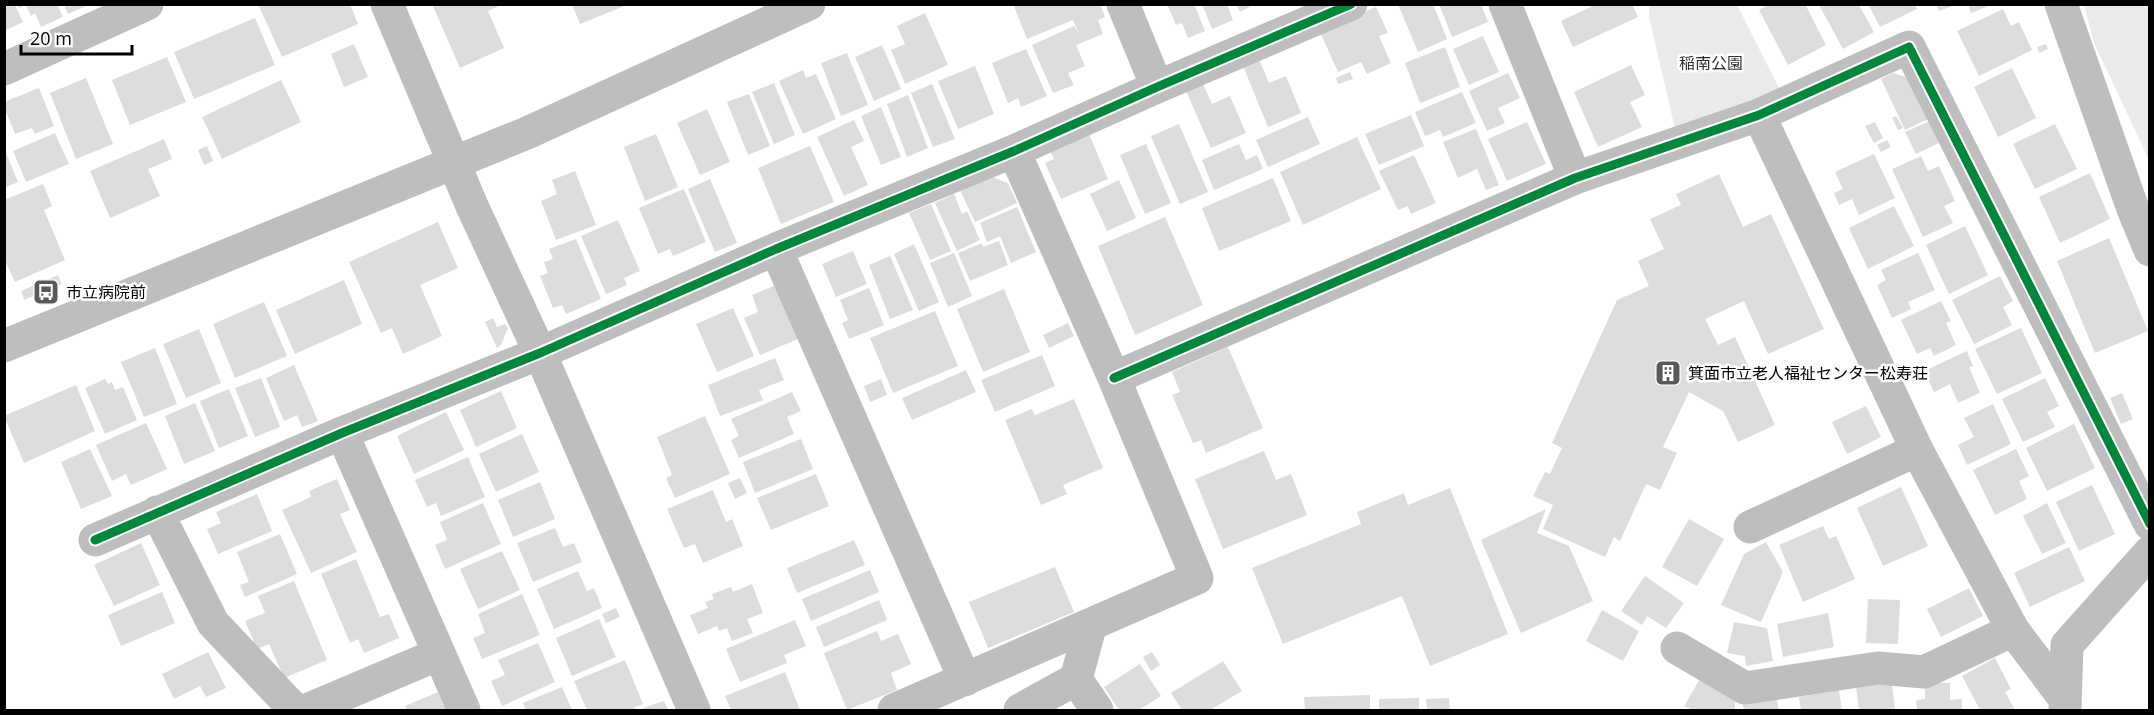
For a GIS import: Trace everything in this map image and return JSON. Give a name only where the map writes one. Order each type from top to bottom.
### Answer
[{"type":"street","points":[[4,69],[147,4]]},
{"type":"street","points":[[387,4],[694,711]]},
{"type":"street","points":[[4,346],[526,133],[809,4]]},
{"type":"street","points":[[1124,4],[1157,87]]},
{"type":"street","points":[[95,540],[342,433],[540,353],[776,249],[1014,151],[1351,4]]},
{"type":"street","points":[[1505,4],[1575,178]]},
{"type":"street","points":[[2061,4],[2133,209],[2150,249]]},
{"type":"street","points":[[1114,378],[1575,178],[1760,115],[1908,47],[2150,524]]},
{"type":"street","points":[[1760,115],[1917,450],[2013,630],[2065,705]]},
{"type":"street","points":[[894,711],[1197,578],[1114,378],[1014,151]]},
{"type":"street","points":[[776,249],[965,680]]},
{"type":"street","points":[[342,433],[464,711]]},
{"type":"street","points":[[1750,527],[1917,450]]},
{"type":"street","points":[[157,512],[213,623],[295,711]]},
{"type":"street","points":[[2065,705],[2067,645],[2150,552]]},
{"type":"street","points":[[1020,711],[1076,679],[1091,624]]},
{"type":"street","points":[[1677,648],[1745,688],[1878,669],[1924,672],[2013,630]]},
{"type":"street","points":[[307,711],[439,654]]},
{"type":"street","points":[[1076,679],[1097,711]]},
{"type":"green space","name":"稲南公園","points":[[1649,5],[1737,5],[1779,88],[1741,107],[1675,129],[1649,17]]},
{"type":"green space","points":[[2084,5],[2149,5],[2149,160],[2094,43]]},
{"type":"building","points":[[18,4],[57,4],[63,17],[41,27],[35,13],[31,16],[26,5],[19,8]]},
{"type":"building","points":[[64,4],[91,4],[68,14]]},
{"type":"building","points":[[258,4],[350,4],[358,24],[282,57]]},
{"type":"building","points":[[432,4],[503,4],[488,11],[504,48],[460,68]]},
{"type":"building","points":[[1013,4],[1100,4],[1105,17],[1098,20],[1103,34],[1076,45],[1085,66],[1068,73],[1074,85],[1053,93],[1032,45],[1074,26],[1079,34],[1073,20],[1027,39]]},
{"type":"building","points":[[1167,4],[1194,4],[1205,31],[1188,38],[1182,23],[1176,25]]},
{"type":"building","points":[[1202,4],[1227,4],[1233,20],[1212,29]]},
{"type":"building","points":[[1236,4],[1255,4],[1240,12]]},
{"type":"building","points":[[1398,4],[1433,4],[1447,39],[1418,52]]},
{"type":"building","points":[[1439,4],[1481,4],[1488,22],[1452,37]]},
{"type":"building","points":[[1597,4],[1632,4],[1638,17],[1573,47],[1561,21]]},
{"type":"building","points":[[1770,4],[1805,4],[1826,45],[1788,65],[1759,10]]},
{"type":"building","points":[[1868,4],[1915,4],[1917,9],[1880,27]]},
{"type":"building","points":[[1968,4],[1991,4],[1991,5],[1971,13]]},
{"type":"building","points":[[4,5],[15,5],[23,22],[4,31]]},
{"type":"building","points":[[572,5],[627,5],[580,24]]},
{"type":"building","points":[[1819,5],[1859,5],[1874,32],[1843,49]]},
{"type":"building","points":[[1936,5],[1955,5],[1939,11]]},
{"type":"building","points":[[1376,7],[1388,33],[1379,36],[1391,63],[1367,74],[1361,62],[1338,72],[1320,32]]},
{"type":"building","points":[[2003,9],[2011,26],[2019,22],[2032,50],[1979,76],[1957,31]]},
{"type":"building","points":[[925,13],[948,65],[905,84],[891,50],[905,44],[897,26]]},
{"type":"building","points":[[255,18],[275,65],[194,99],[174,52]]},
{"type":"building","points":[[1483,36],[1499,72],[1469,85],[1453,49]]},
{"type":"building","points":[[354,44],[368,77],[344,87],[331,54]]},
{"type":"building","points":[[2046,44],[2048,49],[2039,53],[2037,47]]},
{"type":"building","points":[[882,45],[901,89],[874,101],[855,57]]},
{"type":"building","points":[[1445,47],[1460,87],[1420,103],[1405,63]]},
{"type":"building","points":[[1026,49],[1047,96],[1021,107],[1018,98],[1008,103],[992,63]]},
{"type":"building","points":[[847,53],[868,105],[841,116],[821,63]]},
{"type":"building","points":[[167,57],[186,102],[130,125],[112,80]]},
{"type":"building","points":[[1259,59],[1269,83],[1286,76],[1301,113],[1268,127],[1243,66]]},
{"type":"building","points":[[1631,65],[1645,95],[1630,102],[1642,127],[1598,147],[1574,92]]},
{"type":"building","points":[[975,66],[994,114],[958,129],[938,81]]},
{"type":"building","points":[[2012,68],[2036,118],[1998,137],[1974,87]]},
{"type":"building","points":[[803,70],[806,78],[816,74],[836,119],[803,134],[779,81]]},
{"type":"building","points":[[1350,72],[1353,79],[1338,84],[1336,78]]},
{"type":"building","points":[[1508,73],[1520,98],[1498,108],[1505,123],[1487,131],[1469,91]]},
{"type":"building","points":[[1893,73],[1915,80],[1932,117],[1905,130],[1881,79]]},
{"type":"building","points":[[86,78],[113,144],[76,159],[50,93]]},
{"type":"building","points":[[281,80],[301,122],[222,159],[202,117]]},
{"type":"building","points":[[774,83],[795,135],[774,144],[752,92]]},
{"type":"building","points":[[932,84],[955,139],[933,147],[911,93]]},
{"type":"building","points":[[1203,84],[1212,104],[1230,96],[1246,133],[1211,148],[1186,91]]},
{"type":"building","points":[[39,88],[54,126],[35,134],[32,128],[15,134],[4,102]]},
{"type":"building","points":[[1462,92],[1476,123],[1443,137],[1440,130],[1425,136],[1415,112]]},
{"type":"building","points":[[749,94],[770,146],[748,155],[727,102]]},
{"type":"building","points":[[908,95],[928,148],[907,157],[887,104]]},
{"type":"building","points":[[881,107],[901,157],[881,165],[861,116]]},
{"type":"building","points":[[707,109],[730,162],[700,175],[677,123]]},
{"type":"building","points":[[1411,115],[1424,146],[1379,165],[1365,134]]},
{"type":"building","points":[[1896,116],[1903,128],[1898,130],[1892,118]]},
{"type":"building","points":[[1308,117],[1320,144],[1268,167],[1256,140]]},
{"type":"building","points":[[854,120],[864,141],[851,147],[868,185],[844,196],[817,137]]},
{"type":"building","points":[[1930,121],[1941,142],[1916,154],[1905,132]]},
{"type":"building","points":[[1527,122],[1546,164],[1507,181],[1488,139]]},
{"type":"building","points":[[1875,122],[1883,138],[1874,143],[1865,126]]},
{"type":"building","points":[[1179,124],[1208,192],[1180,204],[1151,136]]},
{"type":"building","points":[[2055,124],[2077,169],[2035,189],[2013,144]]},
{"type":"building","points":[[1476,129],[1499,185],[1486,190],[1477,169],[1458,178],[1443,142]]},
{"type":"building","points":[[55,133],[69,164],[26,182],[13,151]]},
{"type":"building","points":[[656,134],[678,187],[645,201],[624,147]]},
{"type":"building","points":[[1089,134],[1108,179],[1061,199],[1045,163],[1054,159],[1050,151]]},
{"type":"building","points":[[1357,137],[1381,189],[1303,225],[1280,172]]},
{"type":"building","points":[[164,139],[172,159],[148,169],[160,196],[110,218],[90,171]]},
{"type":"building","points":[[1887,140],[1891,147],[1881,152],[1877,145]]},
{"type":"building","points":[[1146,144],[1171,203],[1145,214],[1120,155]]},
{"type":"building","points":[[1239,144],[1246,160],[1257,155],[1263,169],[1214,190],[1202,160]]},
{"type":"building","points":[[207,146],[213,161],[204,165],[198,150]]},
{"type":"building","points":[[810,146],[834,202],[781,224],[758,168]]},
{"type":"building","points":[[1874,154],[1895,198],[1859,215],[1852,199],[1839,205],[1834,193],[1843,189],[1835,172]]},
{"type":"building","points":[[7,155],[18,182],[4,188],[4,156]]},
{"type":"building","points":[[1414,155],[1436,203],[1411,214],[1408,206],[1398,210],[1379,171]]},
{"type":"building","points":[[1921,156],[1928,171],[1939,166],[1955,201],[1944,206],[1953,223],[1923,237],[1892,169]]},
{"type":"building","points":[[575,171],[596,225],[556,240],[541,201],[557,194],[552,180]]},
{"type":"building","points":[[2090,173],[2110,219],[2060,243],[2039,197]]},
{"type":"building","name":"箕面市立老人福祉センター松寿荘","points":[[1719,174],[1743,227],[1771,214],[1824,329],[1768,354],[1744,301],[1705,319],[1718,345],[1735,337],[1775,425],[1738,442],[1723,411],[1689,392],[1663,447],[1677,453],[1660,490],[1646,484],[1620,541],[1614,537],[1605,557],[1543,529],[1553,505],[1533,496],[1545,472],[1550,474],[1562,448],[1552,443],[1617,300],[1649,286],[1638,261],[1664,249],[1650,219],[1681,205],[1676,194]]},
{"type":"building","points":[[990,176],[1008,183],[1017,203],[975,222],[960,190]]},
{"type":"building","points":[[1273,178],[1291,221],[1219,251],[1202,208]]},
{"type":"building","points":[[710,179],[737,243],[715,252],[688,189]]},
{"type":"building","points":[[1119,180],[1136,218],[1107,231],[1090,194]]},
{"type":"building","points":[[43,184],[52,206],[44,210],[65,260],[15,282],[4,258],[4,200]]},
{"type":"building","points":[[684,189],[706,242],[673,256],[670,249],[658,254],[639,208]]},
{"type":"building","points":[[954,194],[962,214],[967,211],[980,240],[957,251],[935,203]]},
{"type":"building","points":[[931,204],[951,251],[930,260],[909,213]]},
{"type":"building","points":[[1894,206],[1914,246],[1868,269],[1849,228]]},
{"type":"building","points":[[1017,207],[1036,252],[1011,263],[1000,236],[987,242],[980,223]]},
{"type":"building","points":[[1165,217],[1203,305],[1135,335],[1098,246]]},
{"type":"building","points":[[618,220],[640,271],[624,278],[627,285],[606,294],[581,236]]},
{"type":"building","points":[[438,222],[458,268],[420,285],[442,336],[403,354],[392,328],[381,333],[349,262]]},
{"type":"building","points":[[1965,226],[1988,275],[1949,294],[1926,245]]},
{"type":"building","points":[[2109,238],[2148,331],[2095,353],[2057,261]]},
{"type":"building","points":[[576,239],[601,299],[566,314],[562,305],[553,308],[540,276],[548,273],[544,262],[553,259],[549,249]]},
{"type":"building","points":[[999,241],[1008,265],[970,281],[958,253],[982,243],[983,247]]},
{"type":"building","points":[[914,244],[939,302],[919,311],[894,254]]},
{"type":"building","points":[[853,251],[867,284],[836,297],[822,264]]},
{"type":"building","points":[[954,253],[972,296],[948,307],[930,263]]},
{"type":"building","points":[[1918,253],[1935,290],[1908,302],[1911,309],[1892,318],[1877,285],[1886,280],[1881,270]]},
{"type":"building","points":[[890,256],[913,310],[890,319],[869,265]]},
{"type":"building","points":[[58,275],[62,284],[24,300],[21,291]]},
{"type":"building","points":[[2000,276],[2013,301],[2003,307],[2012,325],[1974,344],[1952,300]]},
{"type":"building","points":[[344,280],[362,324],[295,354],[276,310]]},
{"type":"building","points":[[776,285],[798,339],[760,355],[744,318],[758,312],[752,295]]},
{"type":"building","points":[[869,288],[884,325],[849,339],[842,323],[848,320],[840,300]]},
{"type":"building","points":[[1004,289],[1030,352],[983,372],[957,309]]},
{"type":"building","points":[[1941,301],[1951,321],[1946,323],[1956,345],[1934,356],[1930,348],[1917,354],[1901,320]]},
{"type":"building","points":[[264,302],[287,356],[235,378],[213,324]]},
{"type":"building","points":[[733,308],[754,356],[717,372],[696,324]]},
{"type":"building","points":[[935,311],[958,366],[893,393],[870,338]]},
{"type":"building","points":[[493,318],[497,327],[505,324],[508,328],[501,345],[497,348],[485,322]]},
{"type":"building","points":[[1068,323],[1074,336],[1049,348],[1043,335]]},
{"type":"building","points":[[2021,328],[2042,373],[1997,394],[1975,349]]},
{"type":"building","points":[[199,329],[221,383],[186,398],[163,344]]},
{"type":"building","points":[[1228,347],[1263,428],[1206,453],[1201,440],[1193,443],[1172,395],[1180,392],[1172,372]]},
{"type":"building","points":[[155,348],[177,404],[144,417],[121,362]]},
{"type":"building","points":[[1967,351],[1973,366],[1969,367],[1980,393],[1958,403],[1950,384],[1934,392],[1924,371]]},
{"type":"building","points":[[1042,355],[1055,386],[995,412],[981,380]]},
{"type":"building","points":[[775,358],[784,380],[759,390],[763,400],[720,416],[708,385]]},
{"type":"building","points":[[294,365],[318,421],[302,427],[297,415],[284,421],[266,378]]},
{"type":"building","points":[[966,370],[976,392],[912,420],[902,398]]},
{"type":"building","points":[[261,378],[280,427],[255,437],[235,388]]},
{"type":"building","points":[[2045,378],[2059,406],[2047,412],[2055,427],[2023,442],[2002,399]]},
{"type":"building","points":[[105,379],[108,384],[112,382],[115,390],[123,387],[137,420],[105,434],[85,388]]},
{"type":"building","points":[[881,379],[887,395],[870,402],[864,386]]},
{"type":"building","points":[[76,385],[95,431],[24,463],[4,416]]},
{"type":"building","points":[[229,389],[248,436],[219,448],[200,401]]},
{"type":"building","points":[[501,391],[517,428],[476,447],[460,410]]},
{"type":"building","points":[[792,392],[801,411],[787,417],[794,434],[739,458],[731,440],[739,436],[731,419]]},
{"type":"building","points":[[2122,393],[2133,419],[2121,424],[2110,398]]},
{"type":"building","points":[[1074,399],[1103,468],[1063,485],[1067,494],[1041,505],[1005,420],[1032,409],[1035,415]]},
{"type":"building","points":[[195,403],[215,451],[184,464],[165,416]]},
{"type":"building","points":[[1993,404],[2011,444],[1967,465],[1958,445],[1974,437],[1964,418]]},
{"type":"building","points":[[1866,406],[1881,437],[1847,454],[1832,422]]},
{"type":"building","points":[[446,412],[464,450],[414,474],[397,436]]},
{"type":"building","points":[[705,416],[730,474],[675,498],[666,478],[672,475],[657,437]]},
{"type":"building","points":[[146,423],[167,469],[131,485],[126,474],[112,481],[96,445]]},
{"type":"building","points":[[2074,424],[2095,468],[2047,491],[2026,448]]},
{"type":"building","points":[[522,434],[539,472],[496,492],[479,454]]},
{"type":"building","points":[[801,439],[813,469],[755,493],[743,462]]},
{"type":"building","points":[[90,449],[112,496],[81,509],[61,462]]},
{"type":"building","points":[[2016,449],[2029,476],[2019,481],[2027,499],[1995,515],[1973,470]]},
{"type":"building","points":[[1264,451],[1276,480],[1291,474],[1307,515],[1223,549],[1195,479]]},
{"type":"building","points":[[468,457],[485,497],[441,516],[436,503],[427,507],[415,480]]},
{"type":"building","points":[[816,474],[829,506],[771,530],[757,498]]},
{"type":"building","points":[[740,478],[747,493],[735,499],[728,483]]},
{"type":"building","points":[[337,479],[350,510],[340,514],[357,552],[311,573],[282,510],[311,497],[309,491]]},
{"type":"building","points":[[540,482],[555,519],[513,537],[498,500]]},
{"type":"building","points":[[2092,485],[2115,534],[2079,551],[2056,502]]},
{"type":"building","points":[[1901,487],[1928,546],[1883,566],[1857,508]]},
{"type":"building","points":[[1450,488],[1508,634],[1430,666],[1402,596],[1283,644],[1252,568],[1361,524],[1357,512],[1404,493],[1408,505]]},
{"type":"building","points":[[713,490],[726,522],[732,519],[743,546],[703,563],[695,544],[684,548],[667,509]]},
{"type":"building","points":[[257,494],[272,531],[218,554],[207,529],[221,523],[216,512]]},
{"type":"building","points":[[483,503],[501,544],[445,569],[435,545],[447,540],[440,522]]},
{"type":"building","points":[[2047,503],[2066,543],[2042,554],[2023,516]]},
{"type":"building","points":[[1546,509],[1537,533],[1569,546],[1593,601],[1521,633],[1481,540]]},
{"type":"building","points":[[1689,519],[1724,539],[1697,586],[1662,567]]},
{"type":"building","points":[[1823,526],[1829,539],[1836,536],[1855,579],[1803,602],[1779,545]]},
{"type":"building","points":[[555,528],[563,547],[574,543],[582,562],[533,582],[517,543]]},
{"type":"building","points":[[280,534],[297,574],[245,597],[240,585],[249,582],[237,552]]},
{"type":"building","points":[[854,540],[865,565],[797,593],[787,568]]},
{"type":"building","points":[[1766,542],[1783,572],[1761,622],[1721,605],[1744,554]]},
{"type":"building","points":[[141,543],[160,585],[114,606],[94,565]]},
{"type":"building","points":[[2069,547],[2085,581],[2030,607],[2014,573]]},
{"type":"building","points":[[502,551],[520,590],[478,609],[460,569]]},
{"type":"building","points":[[356,559],[380,617],[389,614],[399,638],[364,653],[358,639],[350,643],[321,574]]},
{"type":"building","points":[[1055,567],[1074,612],[988,648],[969,602]]},
{"type":"building","points":[[870,570],[879,592],[811,621],[802,599]]},
{"type":"building","points":[[578,571],[587,591],[594,588],[602,608],[554,629],[537,589]]},
{"type":"building","points":[[1645,576],[1684,603],[1666,628],[1647,616],[1642,625],[1621,611]]},
{"type":"building","points":[[294,581],[327,660],[284,678],[269,644],[257,649],[245,621],[265,613],[258,596]]},
{"type":"building","points":[[752,584],[763,613],[747,619],[753,633],[732,641],[727,628],[719,631],[717,626],[698,634],[690,615],[708,608],[705,602],[714,599],[712,594],[731,587],[733,592]]},
{"type":"building","points":[[1969,588],[1983,616],[1941,637],[1927,609]]},
{"type":"building","points":[[162,592],[175,623],[121,646],[108,615]]},
{"type":"building","points":[[522,594],[540,635],[482,659],[473,638],[485,633],[478,614]]},
{"type":"building","points":[[1868,599],[1900,600],[1898,644],[1866,643]]},
{"type":"building","points":[[879,600],[887,620],[824,647],[816,627]]},
{"type":"building","points":[[616,608],[620,617],[606,623],[602,614]]},
{"type":"building","points":[[1602,610],[1639,631],[1623,661],[1586,641]]},
{"type":"building","points":[[1828,613],[1834,647],[1783,657],[1777,624]]},
{"type":"building","points":[[599,619],[616,657],[572,676],[556,638]]},
{"type":"building","points":[[795,620],[806,646],[784,655],[787,663],[740,682],[726,649]]},
{"type":"building","points":[[1734,622],[1767,628],[1773,661],[1746,666],[1745,656],[1727,653]]},
{"type":"building","points":[[877,631],[881,641],[898,634],[911,664],[891,673],[897,690],[847,710],[824,653]]},
{"type":"building","points":[[538,643],[555,682],[502,706],[491,681],[505,675],[498,660]]},
{"type":"building","points":[[208,652],[226,688],[206,697],[200,686],[174,699],[162,674]]},
{"type":"building","points":[[1152,652],[1160,665],[1151,671],[1143,657]]},
{"type":"building","points":[[1995,658],[2011,689],[2005,692],[2015,710],[1980,710],[1962,676]]},
{"type":"building","points":[[625,660],[643,704],[635,707],[636,710],[587,710],[574,681]]},
{"type":"building","points":[[1223,661],[1242,691],[1210,710],[1182,710],[1171,693]]},
{"type":"building","points":[[1140,664],[1161,696],[1139,710],[1119,710],[1104,687]]},
{"type":"building","points":[[785,672],[800,710],[731,710],[725,696]]},
{"type":"building","points":[[1700,679],[1735,699],[1735,710],[1693,710],[1684,706]]},
{"type":"building","points":[[1892,683],[1895,710],[1859,710],[1856,686]]},
{"type":"building","points":[[1925,683],[1950,683],[1950,700],[1962,699],[1962,710],[1917,710],[1916,700],[1925,699]]},
{"type":"building","points":[[562,687],[572,710],[526,710],[523,703]]},
{"type":"building","points":[[1839,690],[1842,710],[1801,710],[1799,697]]},
{"type":"building","points":[[438,692],[446,710],[407,710],[405,706]]},
{"type":"building","points":[[1370,695],[1370,710],[1305,710],[1304,697]]},
{"type":"building","points":[[1776,695],[1779,710],[1744,710],[1742,701]]},
{"type":"building","points":[[1419,698],[1419,710],[1379,710],[1379,699]]},
{"type":"building","points":[[1449,698],[1450,710],[1427,710],[1426,699]]},
{"type":"building","points":[[664,701],[668,710],[644,710],[643,708]]},
{"type":"cycle path","points":[[95,540],[342,433],[540,353],[776,249],[1014,151],[1351,4]]},
{"type":"cycle path","points":[[1114,378],[1575,178],[1759,115],[1909,47],[2150,524]]},
{"type":"place","name":"市立病院前","points":[[46,292]]},
{"type":"place","name":"箕面市立老人福祉センター松寿荘","points":[[1668,373]]}]
